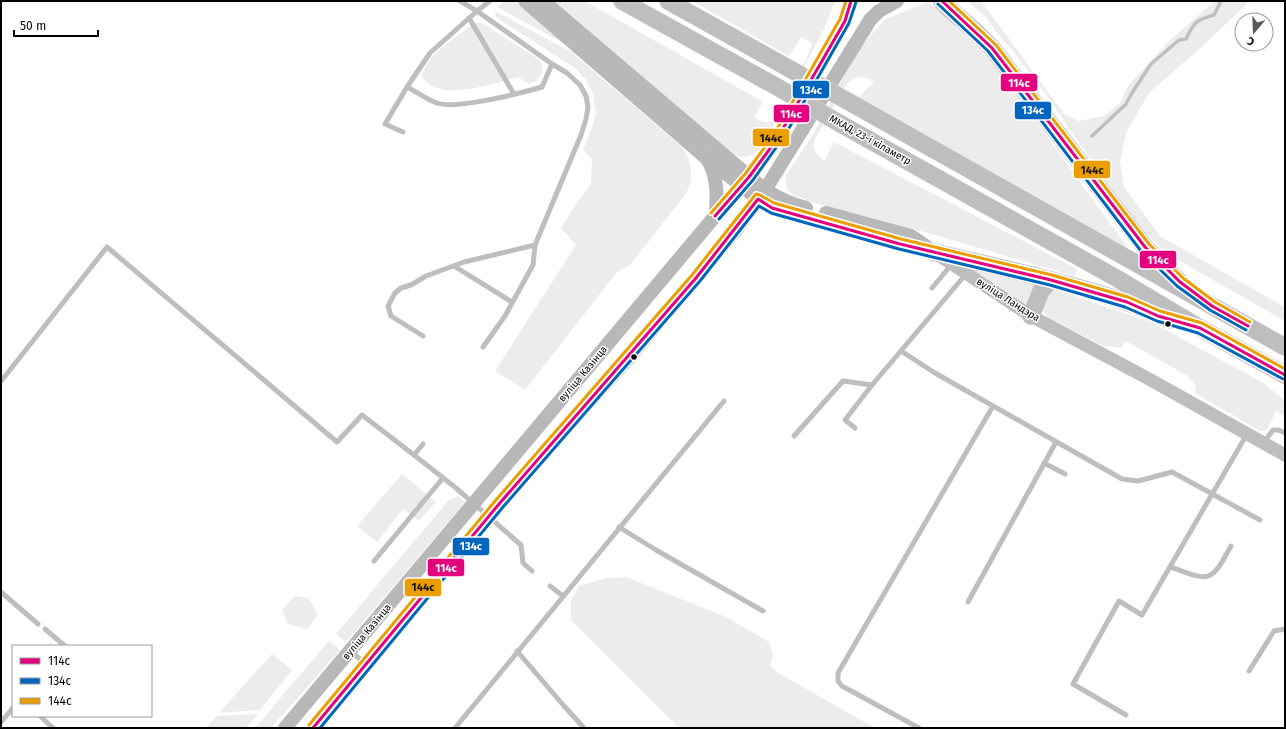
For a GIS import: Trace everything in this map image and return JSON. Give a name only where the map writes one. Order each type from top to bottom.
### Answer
[{"type":"highway","name":"МКАД, 23-і кіламетр","points":[[622,1],[1118,279],[1200,328]]},
{"type":"highway","points":[[668,1],[1285,347]]},
{"type":"highway","points":[[942,1],[992,48],[1145,247],[1180,282],[1212,306]]},
{"type":"highway","points":[[933,252],[1051,280],[1127,302],[1158,316],[1200,328],[1285,375]]},
{"type":"highway","points":[[1031,316],[1041,292],[1051,280]]},
{"type":"main road","points":[[525,1],[704,156],[745,181]]},
{"type":"main road","points":[[543,1],[700,133],[745,181]]},
{"type":"main road","name":"вуліца Казінца","points":[[285,728],[745,181],[781,132],[838,34],[852,1]]},
{"type":"main road","points":[[876,1],[893,3]]},
{"type":"main road","name":"вуліца Казінца","points":[[313,728],[489,517],[667,313],[736,230],[762,194],[864,29],[878,11],[893,3]]},
{"type":"main road","points":[[704,156],[711,166],[717,188],[716,215]]},
{"type":"main road","name":"вуліца Ландэра","points":[[745,181],[762,194],[772,208],[933,252]]},
{"type":"street","name":"вуліца Ландэра","points":[[933,252],[1031,316],[1247,433]]},
{"type":"street","points":[[1247,433],[1285,455]]},
{"type":"lane","points":[[460,1],[477,10],[552,64],[567,73],[580,84],[586,96],[588,107],[581,135],[535,245],[532,264],[505,316],[483,347]]},
{"type":"lane","points":[[403,132],[385,124],[407,87],[430,53],[477,10],[490,1]]},
{"type":"lane","points":[[469,18],[514,94]]},
{"type":"lane","points":[[407,87],[438,103],[458,105],[542,87],[552,64]]},
{"type":"lane","points":[[423,336],[392,316],[388,306],[395,293],[401,288],[426,276],[464,262],[535,245]]},
{"type":"lane","points":[[1,380],[107,246],[337,442],[362,415],[443,478],[522,545],[523,563],[532,571]]},
{"type":"lane","points":[[932,288],[951,264]]},
{"type":"lane","points":[[454,266],[512,302]]},
{"type":"lane","points":[[855,428],[845,420],[872,385],[966,273]]},
{"type":"lane","points":[[901,351],[935,373],[1122,479],[1138,481],[1172,472],[1260,520]]},
{"type":"lane","points":[[794,436],[843,381],[872,385]]},
{"type":"lane","points":[[455,728],[724,401]]},
{"type":"lane","points":[[919,728],[842,686],[838,681],[838,673],[993,406]]},
{"type":"lane","points":[[1264,443],[1273,430],[1279,430],[1285,433]]},
{"type":"lane","points":[[1126,715],[1073,684],[1119,601],[1142,615],[1247,433]]},
{"type":"lane","points":[[968,602],[1056,442]]},
{"type":"lane","points":[[414,455],[423,444]]},
{"type":"lane","points":[[1044,463],[1065,474]]},
{"type":"lane","points":[[374,561],[443,478]]},
{"type":"lane","points":[[619,528],[763,611]]},
{"type":"lane","points":[[1171,567],[1198,577],[1208,577],[1219,568],[1231,546]]},
{"type":"lane","points":[[550,586],[563,596]]},
{"type":"lane","points":[[1,592],[38,624]]},
{"type":"lane","points":[[44,629],[63,645]]},
{"type":"lane","points":[[1249,671],[1274,631],[1285,629]]},
{"type":"lane","points":[[350,651],[366,664]]},
{"type":"lane","points":[[517,651],[584,728]]},
{"type":"lane","points":[[1,722],[12,709]]},
{"type":"lane","points":[[41,717],[53,728]]},
{"type":"shaded area","points":[[504,1],[516,2],[565,44],[497,7]]},
{"type":"shaded area","points":[[549,1],[585,1],[763,102],[754,117],[767,123],[775,120],[806,60],[812,43],[801,37],[789,56],[692,1],[835,1],[824,29],[762,147],[752,155],[742,157],[733,155]]},
{"type":"shaded area","points":[[967,1],[981,1],[1065,115],[1079,121],[1104,116],[1120,103],[1128,86],[1169,41],[1215,1],[1250,1],[1238,12],[1234,12],[1234,16],[1206,43],[1149,93],[1126,133],[1120,162],[1124,187],[1161,237],[1285,307],[1285,321],[1180,261],[1161,248],[1146,233],[1133,218],[1048,97],[1012,50],[1000,37],[987,18]]},
{"type":"shaded area","points":[[927,2],[946,14],[983,52],[1013,89],[1129,250],[856,100],[874,82],[863,77],[856,78],[846,85],[815,139],[815,152],[824,161],[834,142],[1077,269],[1074,276],[925,232],[806,201],[806,199],[796,196],[787,189],[786,175],[815,131],[858,50],[884,20]]},
{"type":"shaded area","points":[[495,11],[571,52],[682,147],[688,158],[691,170],[690,183],[685,195],[630,265],[617,272],[525,390],[495,371],[576,245],[561,228],[576,204],[591,185],[592,158],[583,150],[596,113],[593,93],[586,80],[575,68],[500,20],[496,16]]},
{"type":"shaded area","points":[[475,23],[482,23],[537,58],[543,69],[537,81],[528,83],[518,77],[481,87],[454,90],[441,89],[431,85],[422,77],[424,69],[435,54]]},
{"type":"shaded area","points":[[977,267],[1040,285],[1033,291],[1026,307],[973,271]]},
{"type":"shaded area","points":[[1055,291],[1065,293],[1153,323],[1265,384],[1285,401],[1285,416],[1276,411],[1267,430],[1260,431],[1195,393],[1196,386],[1188,376],[1126,341],[1121,348],[1103,346],[1047,317],[1042,308],[1045,296]]},
{"type":"shaded area","points":[[402,474],[436,502],[419,521],[403,509],[377,542],[357,526]]},
{"type":"shaded area","points":[[458,496],[465,502],[346,642],[336,634],[449,500]]},
{"type":"shaded area","points":[[626,577],[724,616],[769,642],[773,655],[770,666],[778,673],[875,728],[679,728],[571,620],[571,601],[579,586],[606,578]]},
{"type":"shaded area","points":[[295,596],[309,598],[318,615],[307,629],[288,624],[282,610]]},
{"type":"shaded area","points":[[329,641],[340,650],[271,728],[255,728]]},
{"type":"shaded area","points":[[272,654],[292,670],[260,710],[219,713]]},
{"type":"shaded area","points":[[258,714],[246,728],[206,728],[217,716]]},
{"type":"waterway","points":[[1092,136],[1126,104],[1151,64],[1179,40],[1186,39],[1196,22],[1214,15],[1221,1]]},
{"type":"transit line","name":"144с","points":[[711,213],[745,174],[777,129],[840,19],[846,1]]},
{"type":"transit line","name":"114с","points":[[715,216],[749,177],[781,132],[845,21],[851,1]]},
{"type":"transit line","name":"114с","points":[[942,1],[992,48],[1145,247],[1180,282],[1212,306],[1248,326]]},
{"type":"transit line","name":"144с","points":[[949,1],[996,45],[1149,244],[1183,278],[1215,302],[1250,322]]},
{"type":"transit line","name":"134с","points":[[719,219],[753,180],[785,135],[849,23],[856,2]]},
{"type":"transit line","name":"134с","points":[[938,4],[988,51],[1141,251],[1177,286],[1210,310],[1246,330]]},
{"type":"transit line","name":"144с","points":[[309,725],[495,501],[692,275],[756,194],[774,203],[901,239],[1052,275],[1128,297],[1160,311],[1202,323],[1285,369]]},
{"type":"transit line","name":"114с","points":[[313,728],[499,504],[696,278],[758,199],[772,208],[900,244],[1051,280],[1127,302],[1158,316],[1200,328],[1285,375]]},
{"type":"transit line","name":"134с","points":[[320,728],[503,507],[700,281],[759,206],[771,213],[899,249],[1050,285],[1125,307],[1157,321],[1198,333],[1283,379]]}]
